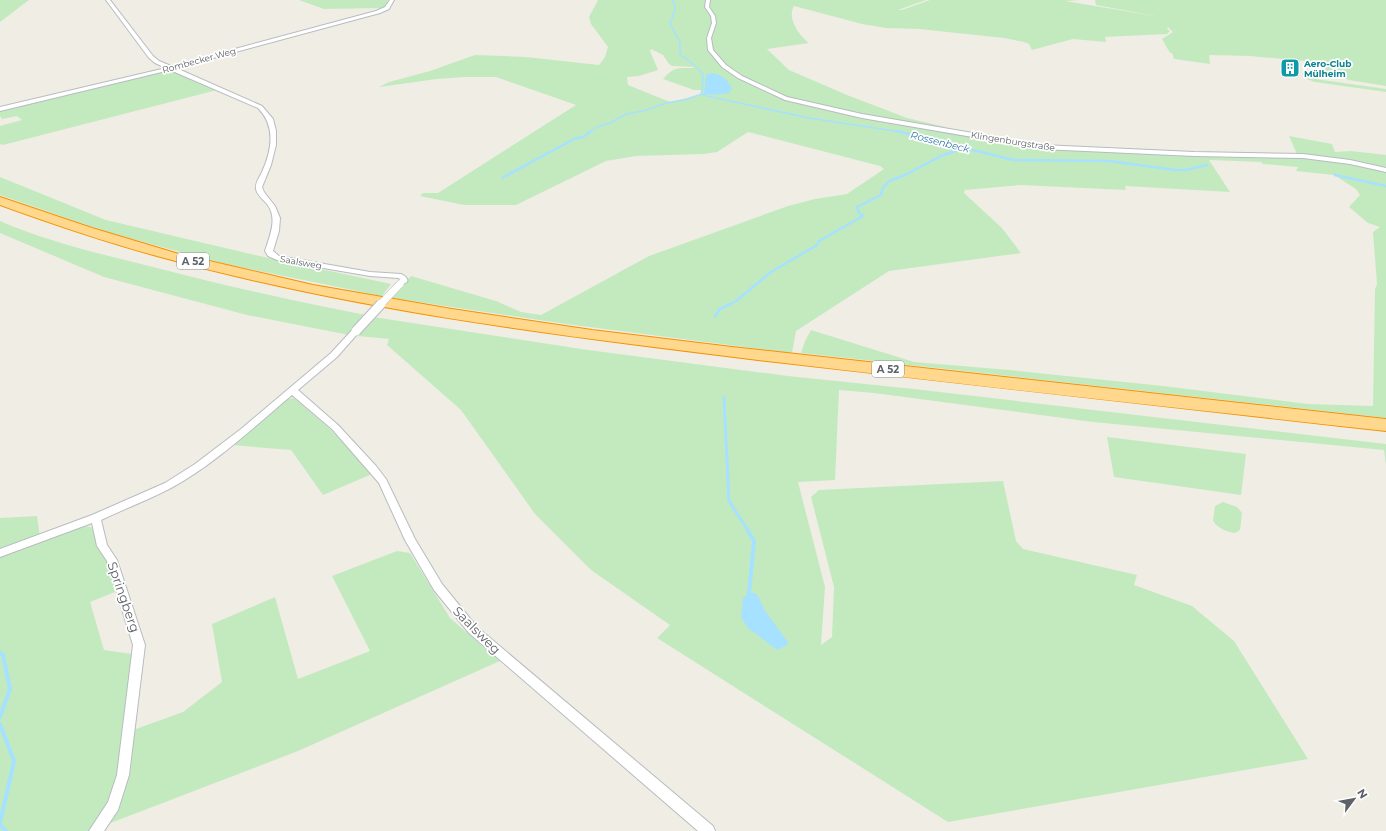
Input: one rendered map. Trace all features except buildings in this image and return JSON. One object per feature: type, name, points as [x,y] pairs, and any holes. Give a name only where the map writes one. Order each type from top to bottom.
[{"type":"highway","name":"A 52","points":[[0,201],[62,223],[178,258],[336,293],[471,317],[785,358],[1386,425]]},
{"type":"highway","name":"A 52","points":[[0,213],[102,248],[258,286],[361,307],[465,325],[630,349],[789,368],[1386,435]]},
{"type":"street","name":"Saalsweg","points":[[108,0],[151,57],[169,68],[260,107],[271,120],[273,134],[272,146],[266,170],[259,187],[260,193],[275,210],[277,217],[277,228],[269,251],[271,254],[282,259],[362,272],[401,276],[404,280],[334,355],[292,392],[335,427],[383,481],[410,540],[438,587],[473,630],[708,831]]},
{"type":"street","name":"Rombecker Weg","points":[[0,109],[169,68],[383,10],[389,6],[392,0]]},
{"type":"street","name":"Klingenburgstraße","points":[[708,0],[707,7],[713,16],[714,23],[709,38],[711,50],[724,66],[740,77],[785,98],[862,116],[1042,147],[1194,154],[1303,156],[1350,162],[1386,170]]},
{"type":"street","points":[[0,553],[96,518],[168,485],[198,466],[292,392]]},
{"type":"street","name":"Springberg","points":[[96,518],[102,546],[112,560],[139,645],[123,775],[113,805],[96,831]]},
{"type":"green space","points":[[0,0],[29,0],[0,22]]},
{"type":"green space","points":[[299,0],[388,0],[387,3],[389,4],[383,8],[324,9]]},
{"type":"green space","points":[[598,0],[707,0],[706,7],[712,16],[715,16],[710,7],[710,0],[926,0],[898,10],[902,10],[930,0],[1081,0],[1065,1],[1161,17],[1096,5],[1095,0],[1386,0],[1386,86],[1349,80],[1306,61],[1249,56],[1209,55],[1210,64],[1174,59],[1172,53],[1170,53],[1162,39],[1173,32],[1168,27],[1167,29],[1170,31],[1167,34],[1105,37],[1106,42],[1073,39],[1032,50],[1029,44],[1004,38],[919,29],[886,28],[862,24],[794,6],[792,16],[794,25],[809,43],[767,49],[789,70],[847,95],[907,118],[950,128],[862,115],[817,104],[816,106],[861,117],[1042,148],[1194,156],[1304,157],[1349,163],[1386,171],[1386,418],[801,353],[811,330],[914,362],[1010,370],[1163,386],[1308,404],[1373,406],[1375,289],[1377,284],[1373,232],[1380,227],[1368,223],[1349,207],[1360,195],[1356,189],[1334,175],[1296,171],[1298,167],[1263,164],[1261,162],[1209,160],[1230,192],[1125,186],[1126,190],[1020,185],[965,190],[964,193],[1002,228],[1021,253],[889,271],[796,331],[792,353],[566,324],[392,298],[411,276],[496,301],[521,312],[541,315],[649,256],[788,206],[815,199],[847,194],[884,169],[880,166],[748,132],[717,152],[703,154],[636,156],[606,161],[516,205],[464,205],[420,196],[423,193],[438,193],[576,105],[496,77],[437,79],[379,87],[389,82],[430,71],[475,55],[526,57],[599,65],[605,57],[608,47],[591,24],[589,17]],"holes":[[[651,49],[663,55],[672,66],[694,68],[673,70],[663,79],[694,90],[701,90],[700,95],[670,102],[628,85],[627,77],[639,76],[658,70],[650,51]]]},
{"type":"green space","points":[[171,70],[195,82],[217,90],[3,145],[0,144],[0,126],[22,120],[17,116],[2,119],[0,116],[0,110]]},
{"type":"green space","points":[[1301,77],[1386,89],[1386,92],[1315,82]]},
{"type":"green space","points":[[1289,136],[1332,144],[1335,152],[1351,151],[1386,155],[1386,169],[1326,157],[1297,154]]},
{"type":"green space","points":[[0,177],[106,220],[264,257],[391,284],[382,296],[225,264],[110,233],[0,195]]},
{"type":"green space","points":[[0,221],[53,241],[108,256],[255,292],[366,315],[349,335],[247,315],[104,277],[0,233]]},
{"type":"green space","points":[[373,317],[588,350],[788,376],[914,389],[1386,444],[1386,465],[1384,450],[1093,422],[874,393],[839,390],[835,480],[798,482],[825,587],[821,645],[832,637],[834,587],[811,497],[819,490],[1003,481],[1016,541],[1023,549],[1137,575],[1134,585],[1192,606],[1234,641],[1308,759],[948,822],[657,638],[670,625],[591,570],[535,514],[461,410],[387,345],[389,339],[357,336]]},
{"type":"green space","points":[[294,398],[329,428],[372,474],[323,495],[291,450],[231,445],[288,399]]},
{"type":"green space","points":[[1107,437],[1246,454],[1241,495],[1114,477]]},
{"type":"green space","points":[[1223,502],[1237,507],[1242,513],[1240,530],[1235,533],[1222,529],[1213,521],[1215,506]]},
{"type":"green space","points":[[37,516],[40,538],[0,550],[0,518]]},
{"type":"green space","points":[[84,526],[91,527],[108,557],[120,590],[90,602],[104,650],[132,654],[117,777],[110,798],[90,831],[0,831],[0,556]]},
{"type":"green space","points":[[397,551],[410,553],[450,618],[500,661],[298,751],[108,824],[123,795],[131,769],[133,730],[183,712],[222,682],[212,624],[275,597],[298,679],[370,651],[332,576]]},
{"type":"water","points":[[713,73],[727,80],[732,89],[729,93],[714,95],[704,94],[706,74]]},
{"type":"water","points":[[749,593],[755,593],[759,598],[764,609],[789,644],[777,650],[748,628],[741,617],[743,598]]},
{"type":"waterway","name":"Rossenbeck","points":[[674,0],[672,2],[675,4],[675,10],[670,24],[680,42],[680,54],[695,66]]},
{"type":"waterway","name":"Rossenbeck","points":[[697,68],[703,74],[702,94]]},
{"type":"waterway","points":[[590,132],[597,127],[610,123],[626,114],[643,111],[666,103],[684,100],[702,94]]},
{"type":"waterway","name":"Rossenbeck","points":[[702,94],[809,118],[901,132]]},
{"type":"waterway","points":[[502,178],[574,139],[583,137],[591,131]]},
{"type":"waterway","name":"Rossenbeck","points":[[897,131],[901,132]]},
{"type":"waterway","name":"Rossenbeck","points":[[901,132],[1013,160],[1109,161],[1176,170],[1185,170],[1207,165]]},
{"type":"waterway","points":[[715,316],[720,309],[736,301],[771,272],[817,245],[819,241],[863,216],[859,213],[857,207],[881,195],[883,188],[889,181],[905,175],[941,156],[963,148]]},
{"type":"waterway","name":"Rossenbeck","points":[[1335,175],[1386,186]]},
{"type":"waterway","points":[[724,398],[729,501],[749,532]]},
{"type":"waterway","points":[[748,531],[754,541],[749,593]]},
{"type":"waterway","points":[[0,653],[3,655],[10,689],[0,717]]},
{"type":"waterway","points":[[0,724],[14,761],[0,823]]},
{"type":"waterway","points":[[0,825],[6,831]]},
{"type":"place","name":"Aero-Club Mülheim","points":[[1290,68]]}]
